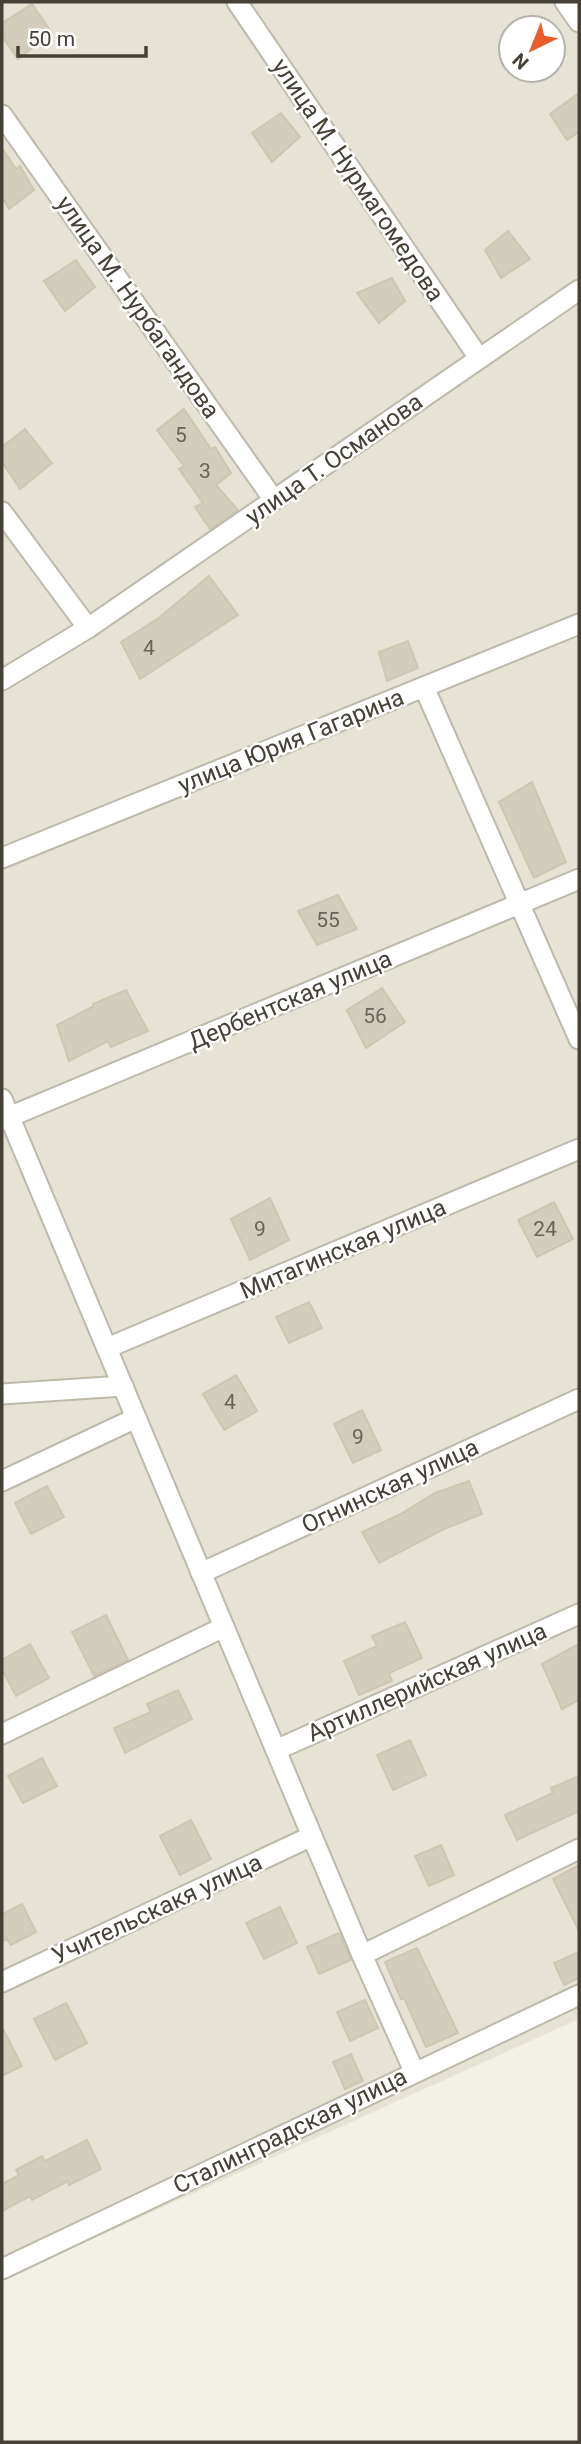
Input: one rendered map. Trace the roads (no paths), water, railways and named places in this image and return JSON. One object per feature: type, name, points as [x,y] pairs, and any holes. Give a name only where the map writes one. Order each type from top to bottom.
[{"type":"street","name":"улица М. Нурмагомедова","points":[[237,2],[479,358]]},
{"type":"street","points":[[565,2],[579,22]]},
{"type":"street","name":"улица М. Нурбагандова","points":[[2,115],[274,500]]},
{"type":"street","name":"улица Т. Османова","points":[[2,680],[88,628],[579,290]]},
{"type":"street","points":[[2,512],[88,628]]},
{"type":"street","name":"улица Юрия Гагарина","points":[[2,858],[579,624]]},
{"type":"street","points":[[424,687],[579,1039]]},
{"type":"street","name":"Дербентская улица","points":[[4,1112],[579,879]]},
{"type":"street","points":[[4,1112],[107,1348],[362,1955],[414,2071]]},
{"type":"street","name":"Митагинская улица","points":[[107,1348],[579,1149]]},
{"type":"street","points":[[2,1394],[122,1386]]},
{"type":"street","name":"Огнинская улица","points":[[201,1573],[579,1399]]},
{"type":"street","points":[[2,1481],[136,1418]]},
{"type":"street","name":"Артиллерийская улица","points":[[276,1750],[579,1614]]},
{"type":"street","points":[[2,1734],[224,1627]]},
{"type":"street","name":"Учительскакя улица","points":[[2,1982],[312,1836]]},
{"type":"street","points":[[362,1955],[579,1849]]},
{"type":"street","name":"Сталинградская улица","points":[[2,2269],[414,2071],[579,1995]]}]
